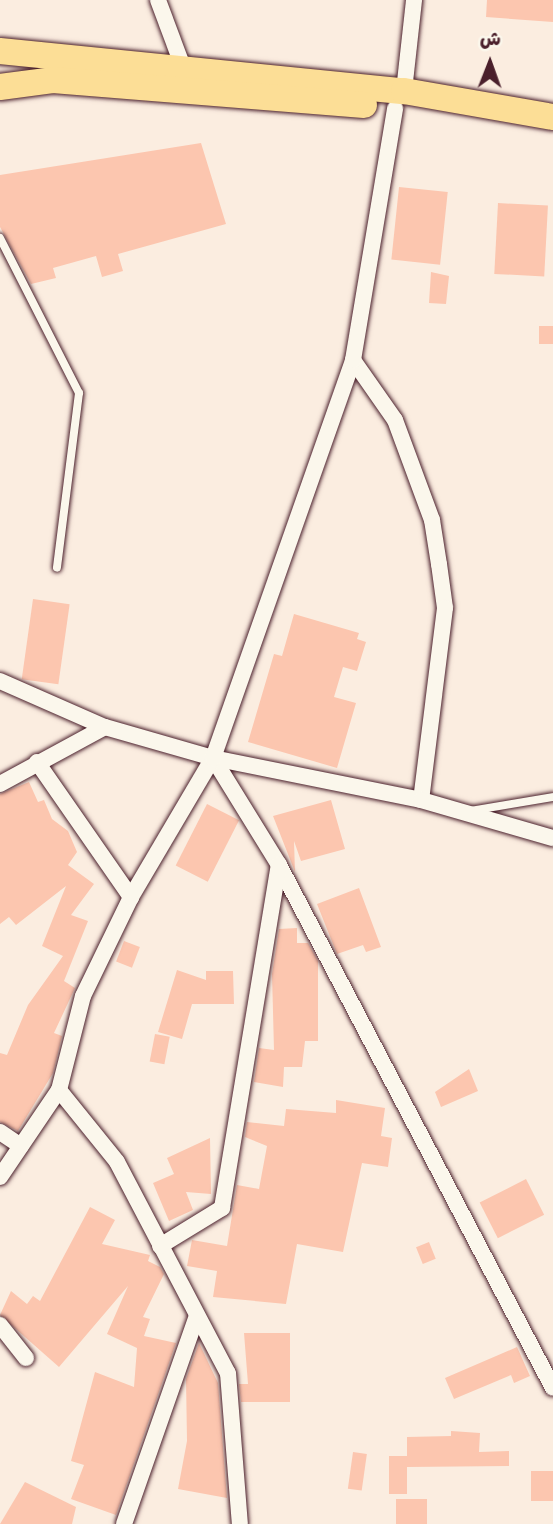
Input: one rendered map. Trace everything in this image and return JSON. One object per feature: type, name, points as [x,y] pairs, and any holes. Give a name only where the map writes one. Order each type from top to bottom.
[{"type":"main road","points":[[0,33],[64,58]]},
{"type":"main road","points":[[0,51],[184,70],[553,117]]},
{"type":"main road","points":[[0,62],[0,75]]},
{"type":"main road","points":[[0,87],[53,80],[400,99]]},
{"type":"street","points":[[158,0],[184,70]]},
{"type":"street","points":[[0,1177],[59,1090],[83,996],[131,897],[213,758],[353,360],[400,99],[414,0]]},
{"type":"street","points":[[353,360],[395,420],[432,520],[439,564],[445,608],[421,800]]},
{"type":"street","points":[[0,681],[106,727],[213,758],[421,800],[456,813],[553,838]]},
{"type":"street","points":[[0,784],[106,727]]},
{"type":"street","points":[[213,758],[279,865],[553,1388]]},
{"type":"street","points":[[37,762],[131,897]]},
{"type":"street","points":[[160,1246],[222,1208],[279,865]]},
{"type":"street","points":[[59,1090],[117,1162],[228,1373],[240,1524]]},
{"type":"street","points":[[0,1132],[21,1146]]},
{"type":"street","points":[[124,1524],[197,1316]]},
{"type":"street","points":[[0,1325],[26,1358]]},
{"type":"lane","points":[[0,238],[79,393],[57,568]]},
{"type":"lane","points":[[456,813],[553,797]]},
{"type":"building","points":[[487,0],[553,0],[553,22],[486,17]]},
{"type":"building","points":[[201,143],[226,224],[118,254],[123,271],[102,277],[96,256],[53,268],[56,278],[31,284],[0,227],[0,175]]},
{"type":"building","points":[[399,187],[448,192],[440,265],[391,260]]},
{"type":"building","points":[[498,203],[548,206],[544,277],[494,274]]},
{"type":"building","points":[[431,272],[449,276],[446,304],[429,303]]},
{"type":"building","points":[[539,326],[553,326],[553,344],[539,344]]},
{"type":"building","points":[[33,599],[70,604],[58,684],[22,679]]},
{"type":"building","points":[[294,614],[359,633],[357,639],[366,642],[357,671],[343,667],[334,697],[356,703],[337,768],[248,742],[274,654],[282,656]]},
{"type":"building","points":[[29,782],[38,802],[44,800],[52,819],[68,831],[77,852],[68,865],[94,884],[71,915],[88,921],[64,981],[75,988],[54,1033],[62,1036],[53,1073],[18,1131],[0,1122],[0,1053],[7,1055],[28,1005],[63,956],[42,946],[66,886],[16,925],[9,917],[0,924],[0,794]]},
{"type":"building","points":[[331,800],[345,849],[301,861],[294,841],[295,872],[273,816]]},
{"type":"building","points":[[207,804],[239,820],[208,882],[176,865]]},
{"type":"building","points":[[359,888],[381,947],[366,952],[363,945],[337,954],[317,904]]},
{"type":"building","points":[[297,928],[297,943],[308,943],[318,961],[318,1041],[305,1041],[302,1067],[284,1067],[283,1087],[254,1082],[259,1048],[274,1050],[272,974],[279,929]]},
{"type":"building","points":[[124,941],[140,947],[132,968],[116,962]]},
{"type":"building","points":[[177,970],[206,980],[206,971],[233,971],[234,1004],[192,1004],[182,1039],[158,1032]]},
{"type":"building","points":[[155,1034],[170,1037],[164,1064],[150,1061]]},
{"type":"building","points":[[469,1069],[478,1091],[441,1107],[435,1092]]},
{"type":"building","points":[[336,1100],[385,1108],[381,1136],[392,1138],[388,1167],[362,1163],[343,1252],[297,1244],[286,1304],[213,1297],[217,1271],[187,1266],[192,1240],[227,1246],[237,1185],[259,1189],[267,1146],[245,1137],[247,1122],[284,1126],[286,1109],[336,1113]]},
{"type":"building","points":[[210,1138],[211,1194],[186,1192],[193,1210],[169,1221],[153,1183],[174,1174],[167,1158]]},
{"type":"building","points":[[526,1179],[544,1215],[498,1238],[480,1203]]},
{"type":"building","points":[[90,1207],[115,1220],[102,1244],[150,1255],[148,1261],[160,1267],[164,1274],[143,1317],[150,1319],[144,1336],[176,1343],[116,1515],[71,1499],[84,1465],[71,1461],[95,1372],[134,1387],[137,1348],[107,1334],[128,1286],[59,1367],[0,1315],[11,1291],[27,1304],[33,1296],[40,1301]]},
{"type":"building","points":[[429,1242],[436,1259],[423,1264],[416,1247]]},
{"type":"building","points":[[244,1333],[290,1333],[290,1402],[241,1402],[239,1384],[248,1384]]},
{"type":"building","points":[[199,1343],[218,1383],[227,1498],[178,1489],[187,1441],[186,1379]]},
{"type":"building","points":[[517,1347],[530,1376],[514,1383],[511,1375],[454,1399],[445,1378]]},
{"type":"building","points":[[451,1431],[480,1433],[479,1452],[509,1451],[509,1466],[407,1467],[407,1437],[451,1436]]},
{"type":"building","points":[[353,1452],[367,1454],[362,1491],[348,1489]]},
{"type":"building","points":[[389,1456],[407,1456],[407,1494],[389,1494]]},
{"type":"building","points":[[531,1471],[553,1471],[553,1501],[531,1501]]},
{"type":"building","points":[[25,1482],[76,1507],[72,1524],[0,1524]]},
{"type":"building","points":[[396,1499],[427,1499],[427,1524],[396,1524]]}]
